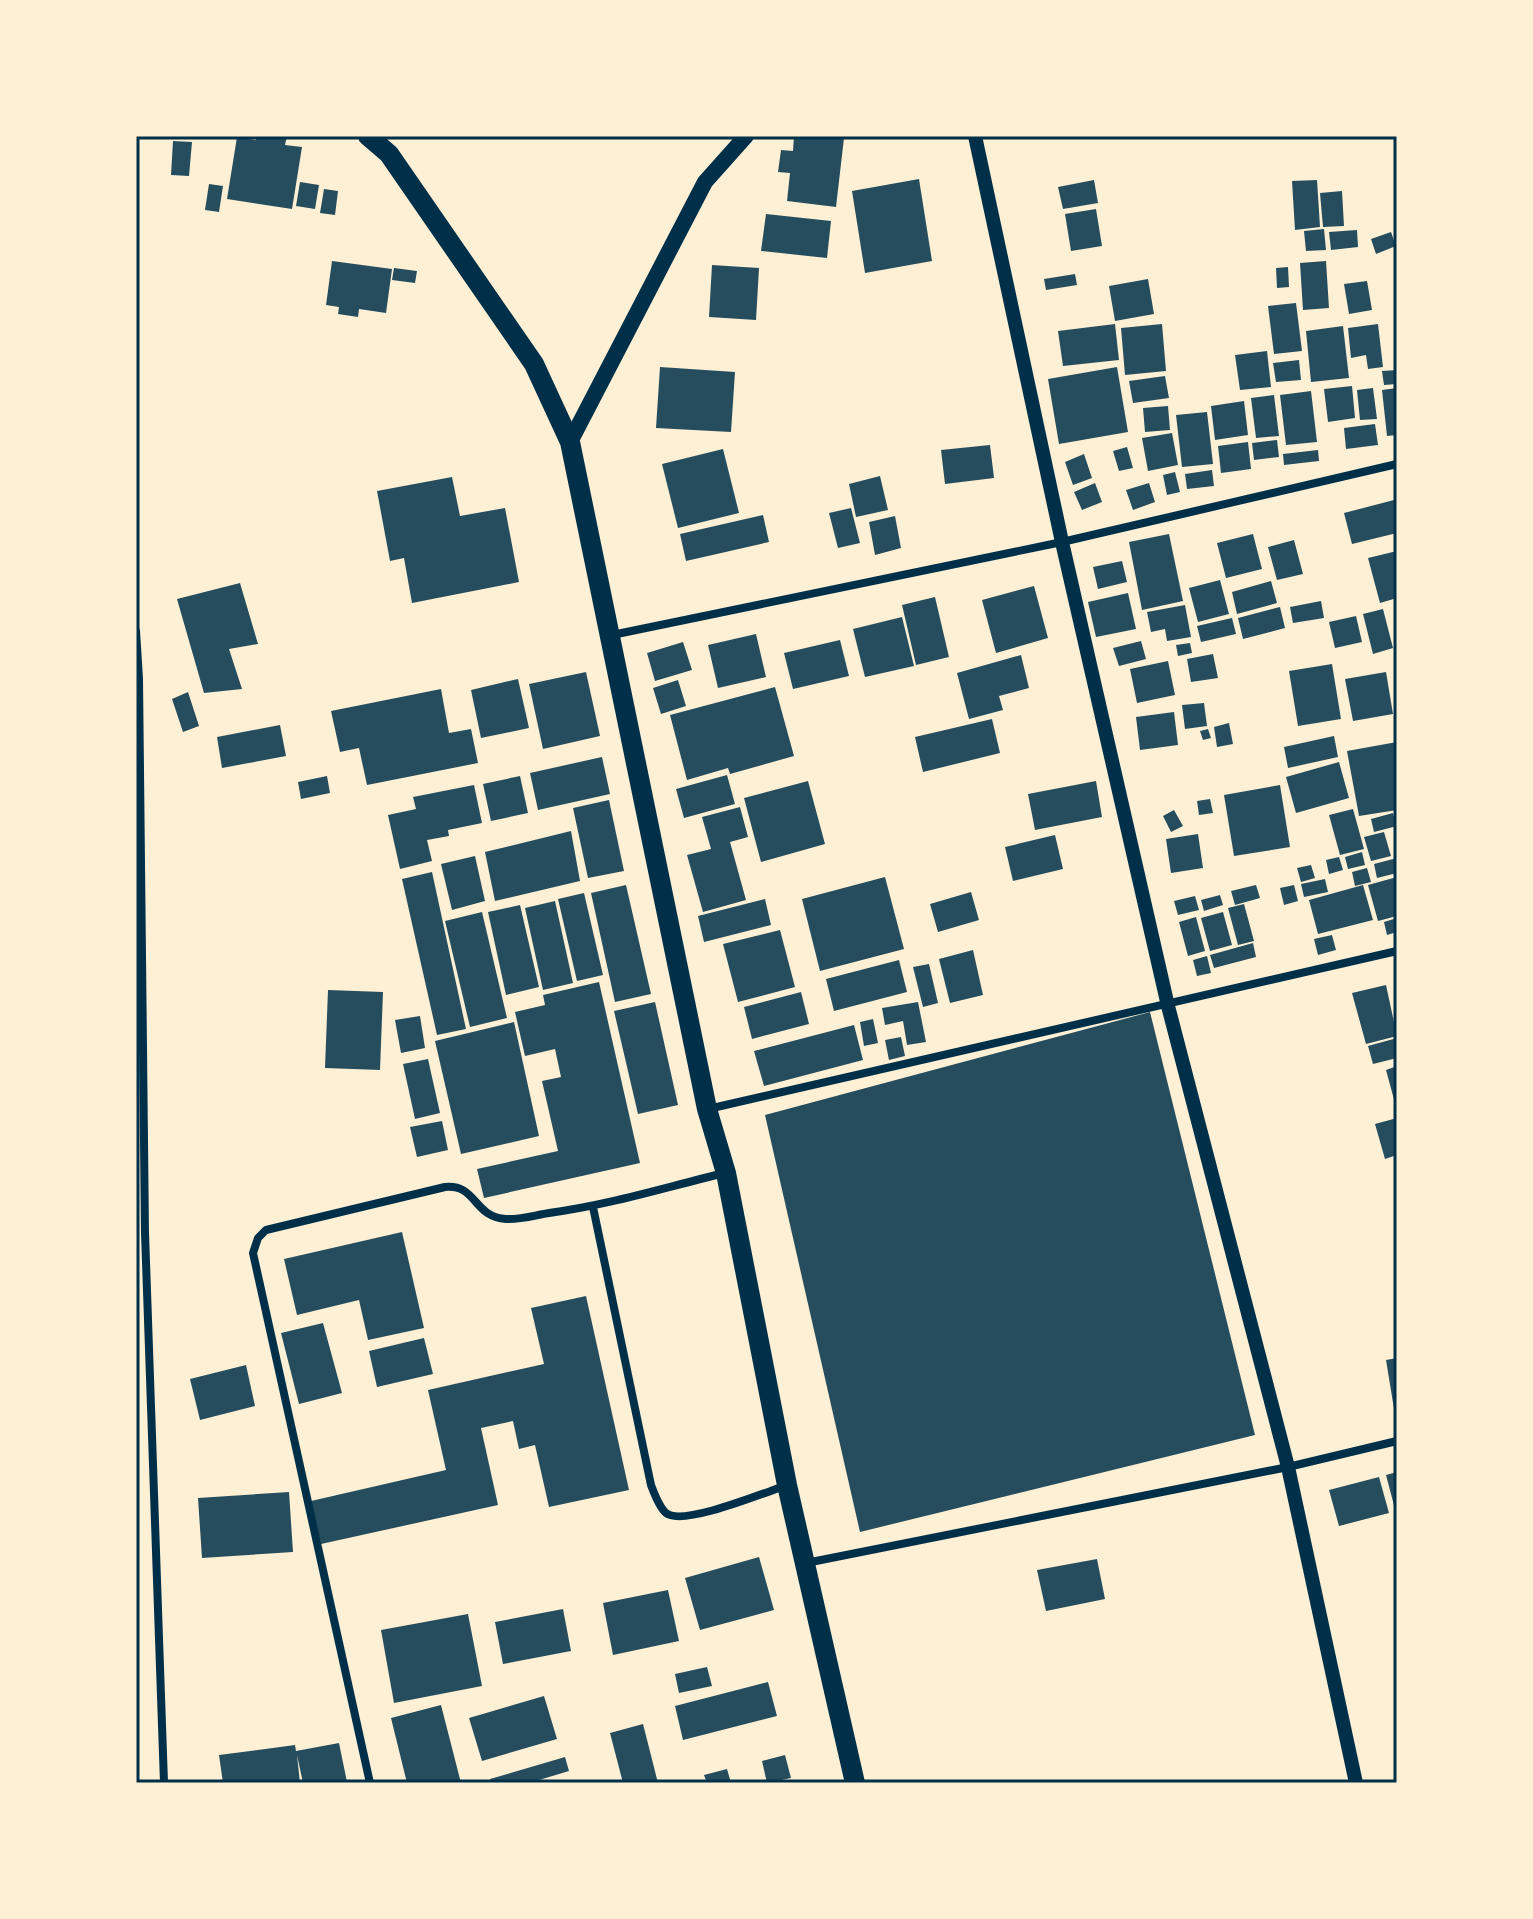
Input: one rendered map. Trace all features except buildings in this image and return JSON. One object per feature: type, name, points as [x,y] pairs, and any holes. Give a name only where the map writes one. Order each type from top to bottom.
[{"type":"main road","points":[[368,136],[389,154],[534,364],[570,442],[707,1109],[726,1173],[787,1485],[855,1783]]},
{"type":"main road","points":[[570,442],[705,182],[746,136]]},
{"type":"street","points":[[975,136],[1062,542],[1168,1006],[1288,1467],[1356,1783]]},
{"type":"street","points":[[609,636],[1062,542],[1397,464]]},
{"type":"street","points":[[136,631],[145,1233],[164,1783]]},
{"type":"street","points":[[707,1109],[1168,1006],[1397,951]]},
{"type":"street","points":[[370,1783],[253,1253],[258,1238],[266,1230],[459,1186],[467,1191],[480,1209],[507,1220],[593,1207],[726,1173]]},
{"type":"street","points":[[593,1207],[651,1485],[665,1513],[692,1516],[787,1485]]},
{"type":"street","points":[[805,1563],[1288,1467],[1397,1441]]}]
